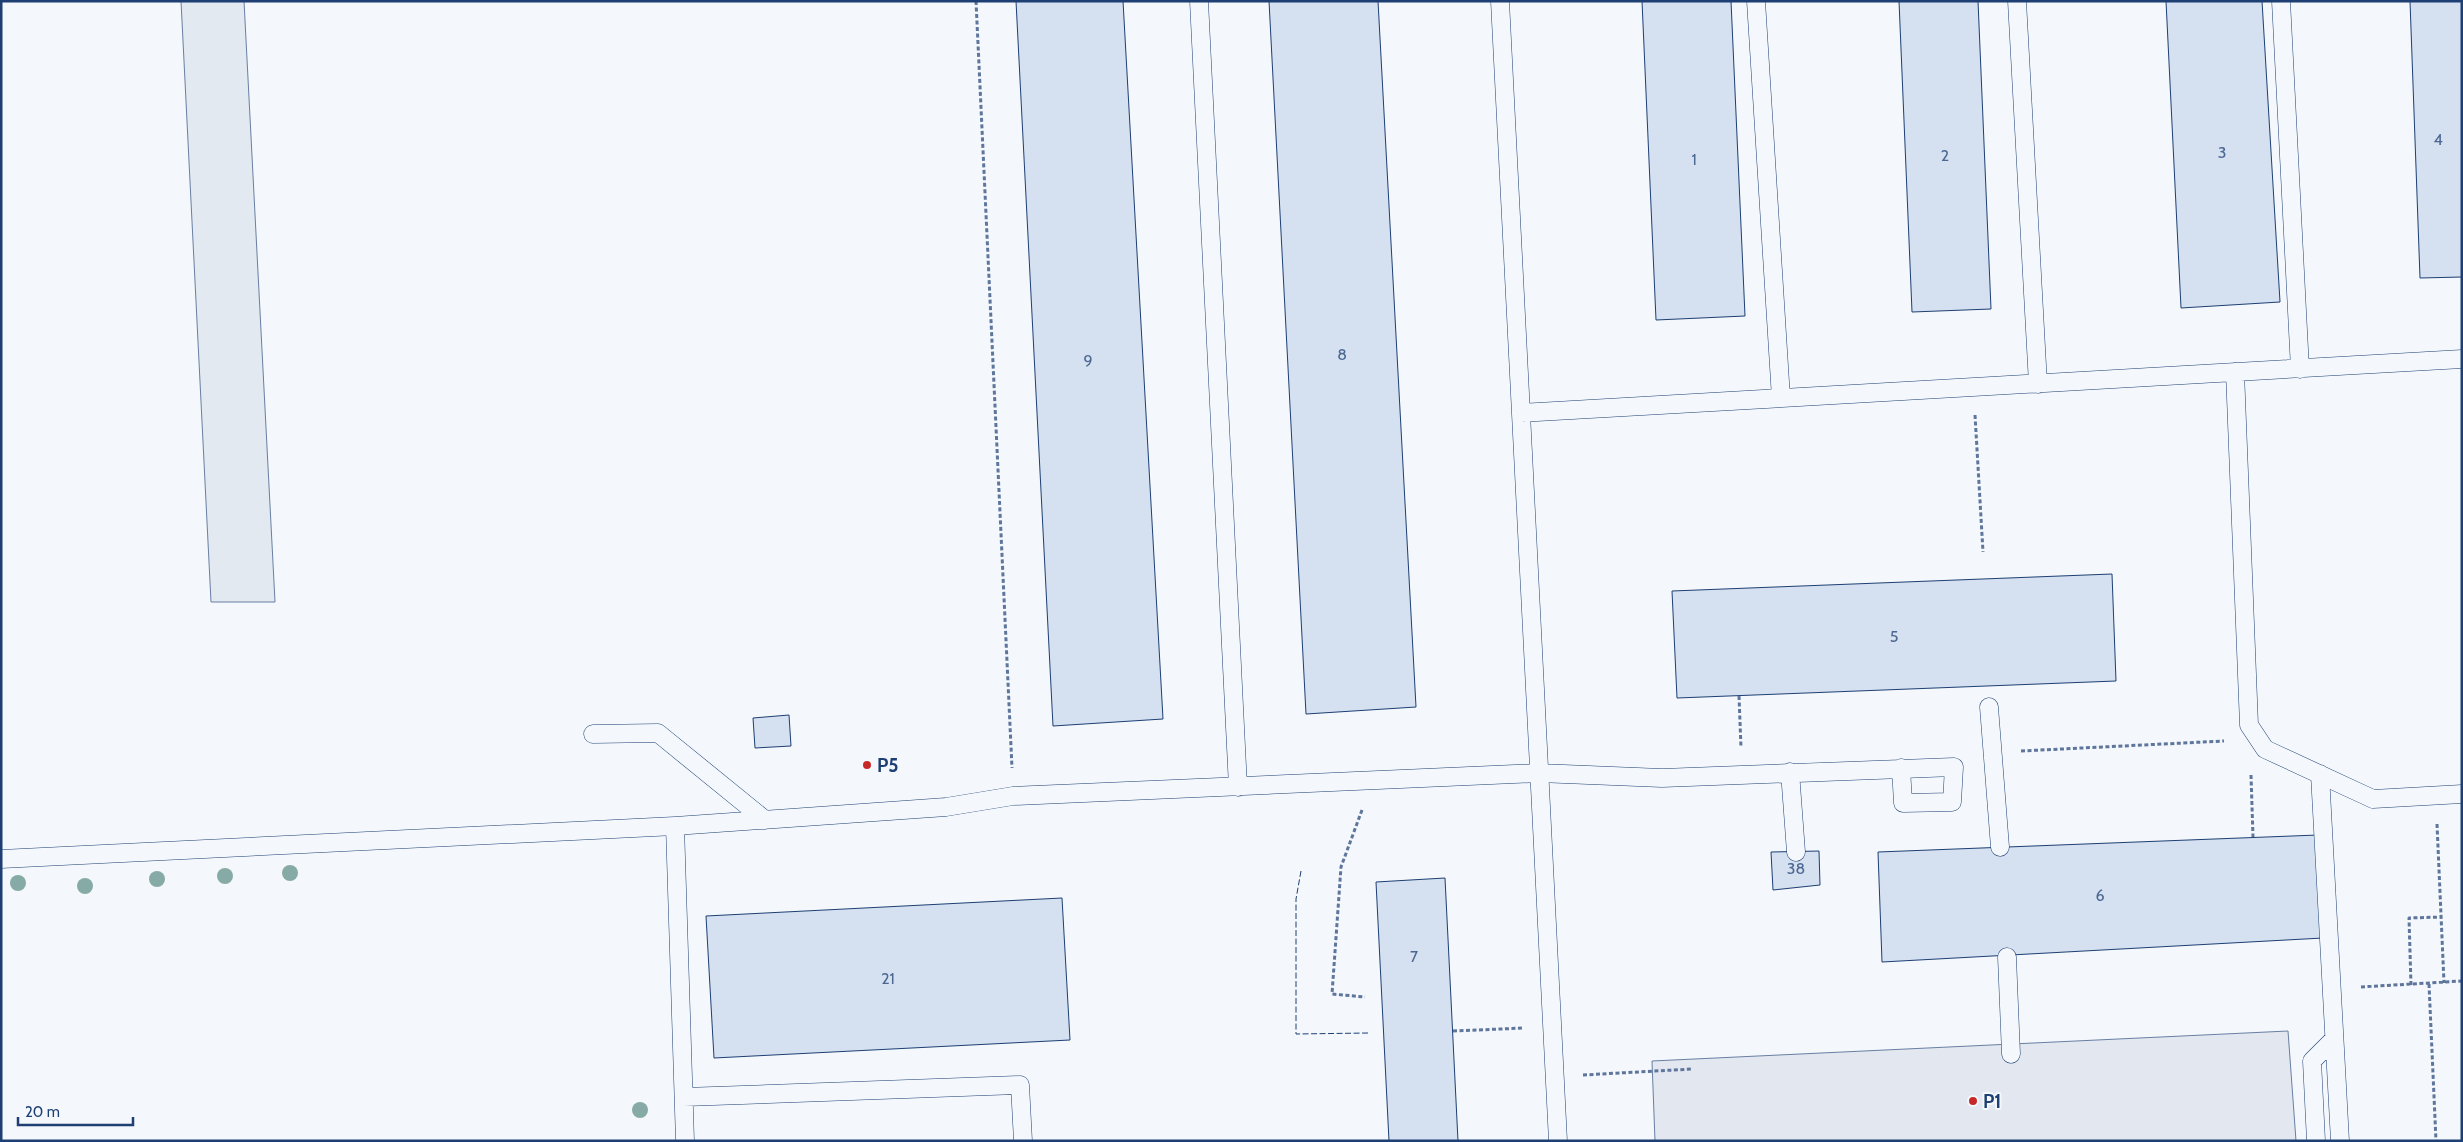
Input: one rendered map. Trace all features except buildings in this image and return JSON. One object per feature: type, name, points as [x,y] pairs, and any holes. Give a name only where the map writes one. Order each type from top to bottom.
[{"type":"lane","points":[[1199,1],[1238,787]]},
{"type":"lane","points":[[1500,1],[1558,1141]]},
{"type":"lane","points":[[1756,1],[1781,398]]},
{"type":"lane","points":[[2017,1],[2038,384]]},
{"type":"lane","points":[[2281,1],[2300,369]]},
{"type":"lane","points":[[1521,413],[2462,360]]},
{"type":"lane","points":[[2235,372],[2249,725],[2265,749],[2373,799],[2462,794]]},
{"type":"lane","points":[[1989,707],[2000,847]]},
{"type":"lane","points":[[593,734],[658,733],[765,820]]},
{"type":"lane","points":[[1,859],[675,826],[946,807],[1014,796],[1539,773],[1662,778],[1902,768]]},
{"type":"lane","points":[[1790,772],[1796,852]]},
{"type":"lane","points":[[2320,774],[2340,1141]]},
{"type":"lane","points":[[675,826],[685,1141]]},
{"type":"lane","points":[[2007,957],[2011,1054]]},
{"type":"lane","points":[[2316,1141],[2312,1061],[2334,1039]]},
{"type":"lane","points":[[684,1096],[1020,1085],[1023,1141]]},
{"type":"path","points":[[976,1],[1014,796]]},
{"type":"path","points":[[1974,387],[1983,552]]},
{"type":"path","points":[[1739,696],[1742,774]]},
{"type":"path","points":[[1993,753],[2231,741]]},
{"type":"path","points":[[2250,767],[2253,837]]},
{"type":"path","points":[[1365,997],[1332,994],[1341,866],[1372,781]]},
{"type":"path","points":[[2435,796],[2444,983]]},
{"type":"path","points":[[2410,985],[2409,918],[2441,917]]},
{"type":"path","points":[[2331,988],[2462,981]]},
{"type":"path","points":[[2428,984],[2436,1141]]},
{"type":"path","points":[[1453,1031],[1552,1026]]},
{"type":"path","points":[[1555,1077],[1692,1069]]},
{"type":"shaded area","points":[[181,1],[244,1],[275,602],[211,602]]},
{"type":"shaded area","name":"P1","points":[[2288,1031],[2296,1141],[1655,1141],[1652,1061]]},
{"type":"fence","points":[[1301,871],[1296,899],[1296,1034],[1368,1033]]},
{"type":"place","name":"P5","points":[[867,765]]},
{"type":"place","name":"P1","points":[[1973,1101]]}]
